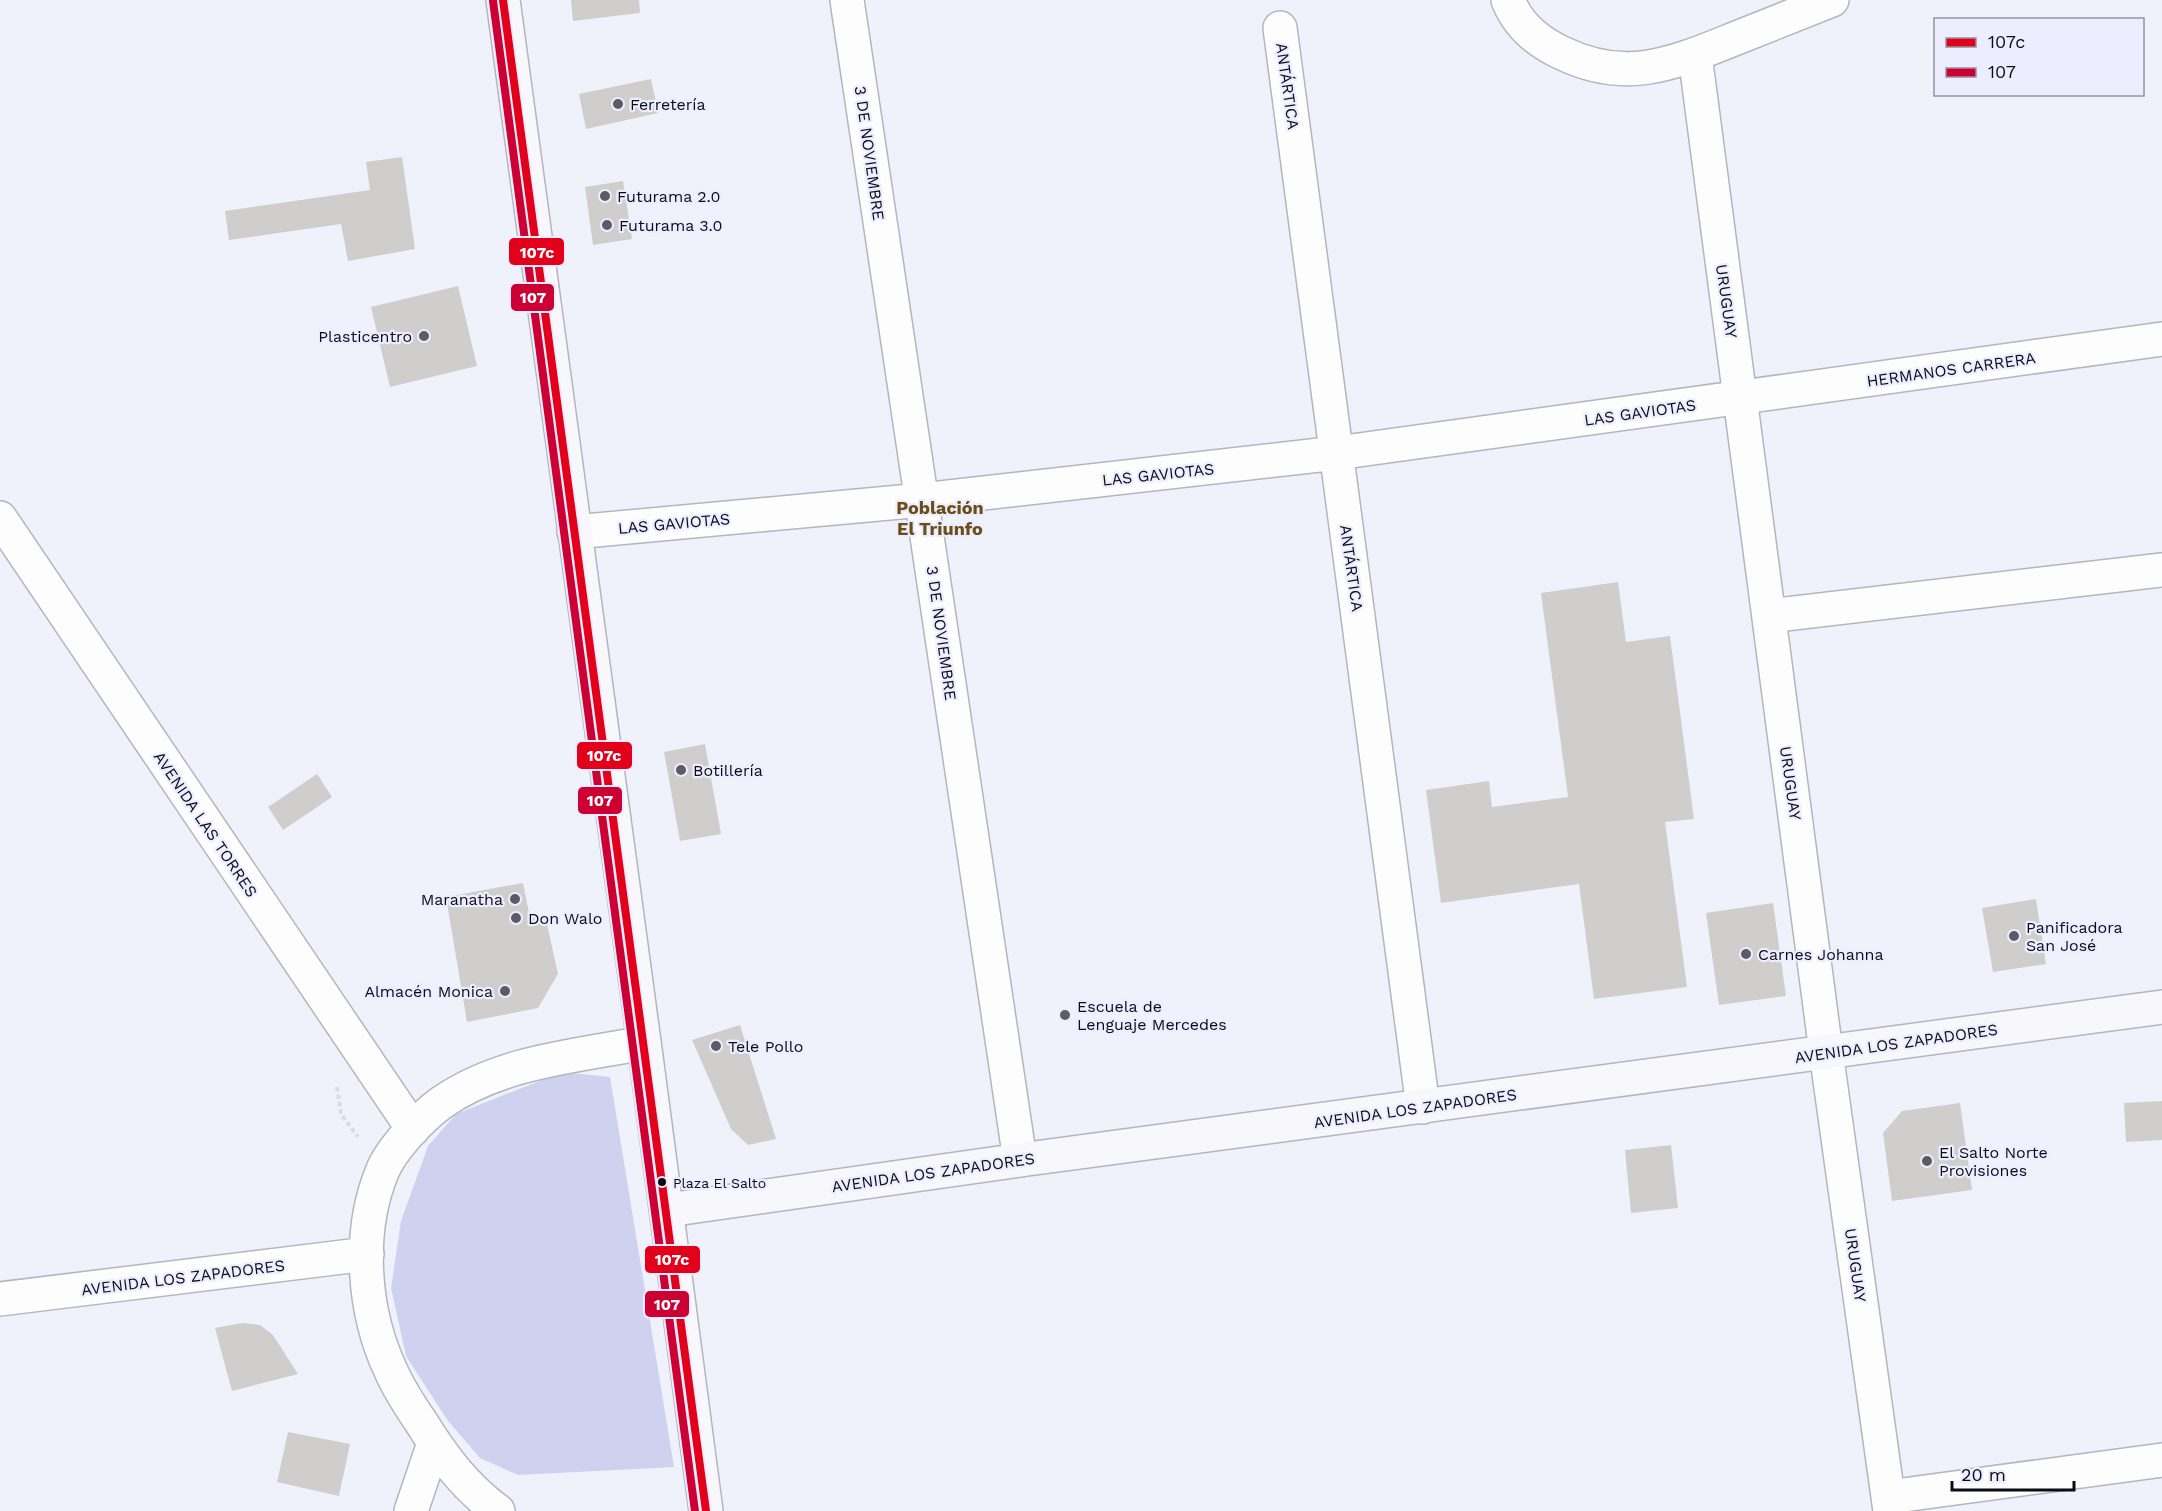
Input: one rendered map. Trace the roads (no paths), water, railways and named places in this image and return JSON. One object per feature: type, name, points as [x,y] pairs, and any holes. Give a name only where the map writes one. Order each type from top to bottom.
[{"type":"main road","points":[[503,0],[668,1210],[706,1511]]},
{"type":"main road","name":"AVENIDA LOS ZAPADORES","points":[[668,1210],[1020,1160],[2162,1007]]},
{"type":"street","name":"3 DE NOVIEMBRE","points":[[848,0],[1020,1160]]},
{"type":"street","points":[[1508,0],[1512,10],[1526,28],[1540,41],[1580,62],[1612,69],[1642,69],[1660,66],[1695,55],[1832,0]]},
{"type":"street","name":"ANTÁRTICA","points":[[1280,28],[1423,1107]]},
{"type":"street","name":"URUGUAY","points":[[1695,55],[1826,1052],[1889,1504]]},
{"type":"street","name":"HERMANOS CARRERA","points":[[1740,398],[2162,339]]},
{"type":"street","name":"LAS GAVIOTAS","points":[[574,532],[922,500],[1337,453],[1740,398]]},
{"type":"street","name":"AVENIDA LAS TORRES","points":[[0,518],[10,549],[413,1129]]},
{"type":"street","points":[[1769,616],[2162,570]]},
{"type":"street","points":[[498,1511],[462,1480],[434,1443],[391,1371],[374,1323],[367,1254],[367,1223],[382,1170],[413,1129],[439,1105],[466,1087],[495,1075],[540,1062],[644,1043]]},
{"type":"street","name":"AVENIDA LOS ZAPADORES","points":[[0,1299],[367,1254]]},
{"type":"street","points":[[411,1511],[434,1443]]},
{"type":"street","points":[[1889,1504],[2162,1460]]},
{"type":"place","name":"Ferretería","points":[[618,104]]},
{"type":"place","name":"Futurama 2.0","points":[[605,196]]},
{"type":"place","name":"Futurama 3.0","points":[[607,225]]},
{"type":"place","name":"Plasticentro","points":[[424,336]]},
{"type":"place","name":"Botillería","points":[[681,770]]},
{"type":"place","name":"Maranatha","points":[[515,899]]},
{"type":"place","name":"Don Walo","points":[[516,918]]},
{"type":"place","name":"Panificadora San José","points":[[2014,936]]},
{"type":"place","name":"Carnes Johanna","points":[[1746,954]]},
{"type":"place","name":"Almacén Monica","points":[[505,991]]},
{"type":"place","name":"Escuela de Lenguaje Mercedes","points":[[1065,1015]]},
{"type":"place","name":"Tele Pollo","points":[[716,1046]]},
{"type":"place","name":"El Salto Norte Provisiones","points":[[1927,1161]]},
{"type":"place","name":"Plaza El Salto","points":[[662,1182]]},
{"type":"district","name":"Población El Triunfo","points":[[940,518]]}]
